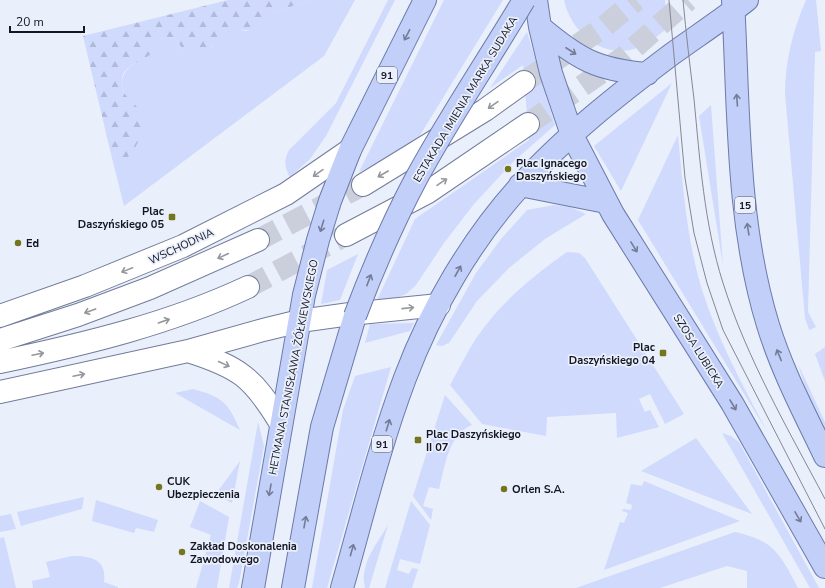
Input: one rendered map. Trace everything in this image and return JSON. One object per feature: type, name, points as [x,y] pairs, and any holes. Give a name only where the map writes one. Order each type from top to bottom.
[{"type":"main road","name":"HETMANA STANISŁAWA ŻÓŁKIEWSKIEGO","points":[[253,588],[309,272],[318,240],[330,201],[350,150],[425,0]]},
{"type":"main road","name":"ESTAKADA IMIENIA MARKA SUDAKA","points":[[293,588],[322,427],[355,316],[391,228],[442,134],[524,0]]},
{"type":"main road","points":[[536,0],[540,27],[553,80],[572,135]]},
{"type":"main road","name":"91","points":[[342,588],[389,421],[417,349],[462,264],[491,221],[520,185],[572,135],[647,74],[738,4]]},
{"type":"main road","name":"15","points":[[738,4],[735,74],[745,210],[757,280],[768,327],[794,391],[825,456]]},
{"type":"main road","points":[[540,27],[574,54],[600,66],[625,72],[647,74]]},
{"type":"main road","name":"SZOSA LUBICKA","points":[[572,135],[606,202],[732,403],[825,567]]},
{"type":"main road","points":[[520,185],[606,202]]},
{"type":"street","points":[[363,185],[485,110],[524,82]]},
{"type":"street","points":[[346,235],[428,192],[528,124]]},
{"type":"street","name":"WSCHODNIA","points":[[0,316],[85,286],[183,246],[286,194],[350,150]]},
{"type":"street","points":[[0,340],[112,302],[199,267],[258,240]]},
{"type":"street","points":[[0,362],[94,341],[154,324],[217,302],[248,287]]},
{"type":"street","points":[[0,392],[188,351],[300,321],[350,314],[439,305]]},
{"type":"street","points":[[188,351],[215,360],[236,370],[244,376],[262,394],[281,424]]},
{"type":"green space","points":[[228,0],[308,0],[272,14],[268,22],[257,31],[237,29],[226,32],[221,35],[211,47],[205,50],[194,52],[184,51],[175,38],[166,37],[159,39],[152,53],[130,66],[122,78],[123,89],[127,97],[140,111],[142,117],[143,123],[141,136],[135,148],[127,158],[116,157],[111,154],[83,36]]},
{"type":"green space","points":[[308,0],[355,0],[324,56],[124,206],[111,154],[116,157],[133,103],[125,94],[122,84],[124,74],[128,69],[151,53],[159,39],[166,37],[175,38],[184,51],[212,47],[222,34],[229,30],[238,29],[250,31],[258,28],[265,23],[272,14]]},
{"type":"green space","points":[[388,0],[395,0],[326,136],[310,159],[290,177],[285,164],[289,150],[336,103]]},
{"type":"green space","points":[[444,0],[503,0],[414,145],[359,172]]},
{"type":"green space","points":[[564,0],[665,0],[667,28],[653,40],[637,48],[624,51],[600,47],[581,32],[573,23]]},
{"type":"green space","points":[[806,0],[816,0],[821,51],[815,52],[808,312],[816,327],[809,330],[805,318],[785,94],[788,58],[797,23]]},
{"type":"green space","points":[[527,32],[555,125],[513,162],[474,204],[444,243],[416,285],[406,294],[396,298],[377,300],[415,219],[529,140],[523,65],[490,88]]},
{"type":"green space","points":[[672,83],[621,191],[594,146]]},
{"type":"green space","points":[[711,105],[723,265],[699,116]]},
{"type":"green space","points":[[678,135],[689,235],[703,293],[724,347],[768,433],[638,220]]},
{"type":"green space","points":[[554,205],[570,207],[586,214],[545,239],[509,268],[477,301],[449,343],[442,346],[436,345],[476,273],[501,239],[527,210]]},
{"type":"green space","points":[[567,252],[579,253],[585,258],[684,414],[665,424],[650,394],[639,399],[645,412],[650,410],[659,427],[617,438],[616,413],[547,417],[546,436],[482,424],[450,385],[473,343],[496,312],[518,290]]},
{"type":"green space","points":[[358,254],[340,300],[321,304],[327,270]]},
{"type":"green space","points":[[414,323],[410,331],[365,343],[370,324]]},
{"type":"green space","points":[[825,347],[825,381],[815,354]]},
{"type":"green space","points":[[798,364],[825,422],[825,434],[812,409]]},
{"type":"green space","points":[[391,367],[327,588],[312,588],[343,410],[355,376]]},
{"type":"green space","points":[[193,389],[211,395],[223,402],[232,413],[240,430],[175,393]]},
{"type":"green space","points":[[445,395],[472,425],[464,429],[453,443],[446,461],[439,489],[429,487],[423,506],[433,509],[431,520],[413,496]]},
{"type":"green space","points":[[258,422],[264,446],[239,583],[237,588],[229,588]]},
{"type":"green space","points":[[722,433],[731,436],[739,442],[819,588],[810,588]]},
{"type":"green space","points":[[696,438],[752,514],[641,471]]},
{"type":"green space","points":[[240,461],[232,503],[215,495]]},
{"type":"green space","points":[[644,481],[740,521],[604,570],[620,522],[624,523],[628,513],[622,511],[623,509],[631,510],[632,505],[626,503],[631,484],[642,486]]},
{"type":"green space","points":[[84,497],[82,509],[21,526],[17,512]]},
{"type":"green space","points":[[96,500],[158,520],[154,532],[136,528],[134,533],[92,521]]},
{"type":"green space","points":[[200,501],[229,517],[217,588],[196,588],[211,535],[190,527]]},
{"type":"green space","points":[[411,501],[430,525],[420,564],[400,559],[397,570],[409,574],[412,568],[418,569],[412,588],[385,588]]},
{"type":"green space","points":[[11,514],[16,529],[0,532],[0,516]]},
{"type":"green space","points":[[388,525],[369,588],[365,588],[364,579],[367,563],[374,547]]},
{"type":"green space","points":[[735,532],[759,540],[775,551],[786,566],[798,588],[747,588],[747,571],[727,566],[660,588],[576,588]]},
{"type":"green space","points":[[4,537],[16,588],[0,588],[0,538]]},
{"type":"green space","points":[[72,556],[96,560],[103,568],[104,582],[118,588],[33,588],[32,581],[50,577],[46,562]]},
{"type":"tunnel","points":[[524,82],[605,26],[636,0]]},
{"type":"tunnel","points":[[528,124],[625,56],[688,0]]},
{"type":"tunnel","points":[[258,240],[363,185]]},
{"type":"tunnel","points":[[248,287],[346,235]]},
{"type":"tram line","points":[[669,0],[685,178],[694,233],[707,283],[723,330],[825,529]]},
{"type":"tram line","points":[[683,0],[707,215],[711,238],[723,283],[756,366],[825,499]]},
{"type":"place","name":"Plac Ignacego Daszyńskiego","points":[[508,169]]},
{"type":"place","name":"Plac Daszyńskiego 05","points":[[172,217]]},
{"type":"place","name":"Ed","points":[[18,243]]},
{"type":"place","name":"Plac Daszyńskiego 04","points":[[663,353]]},
{"type":"place","name":"Plac Daszyńskiego II 07","points":[[418,440]]},
{"type":"place","name":"CUK Ubezpieczenia","points":[[159,487]]},
{"type":"place","name":"Orlen S.A.","points":[[504,489]]},
{"type":"place","name":"Zakład Doskonalenia Zawodowego","points":[[182,552]]}]
